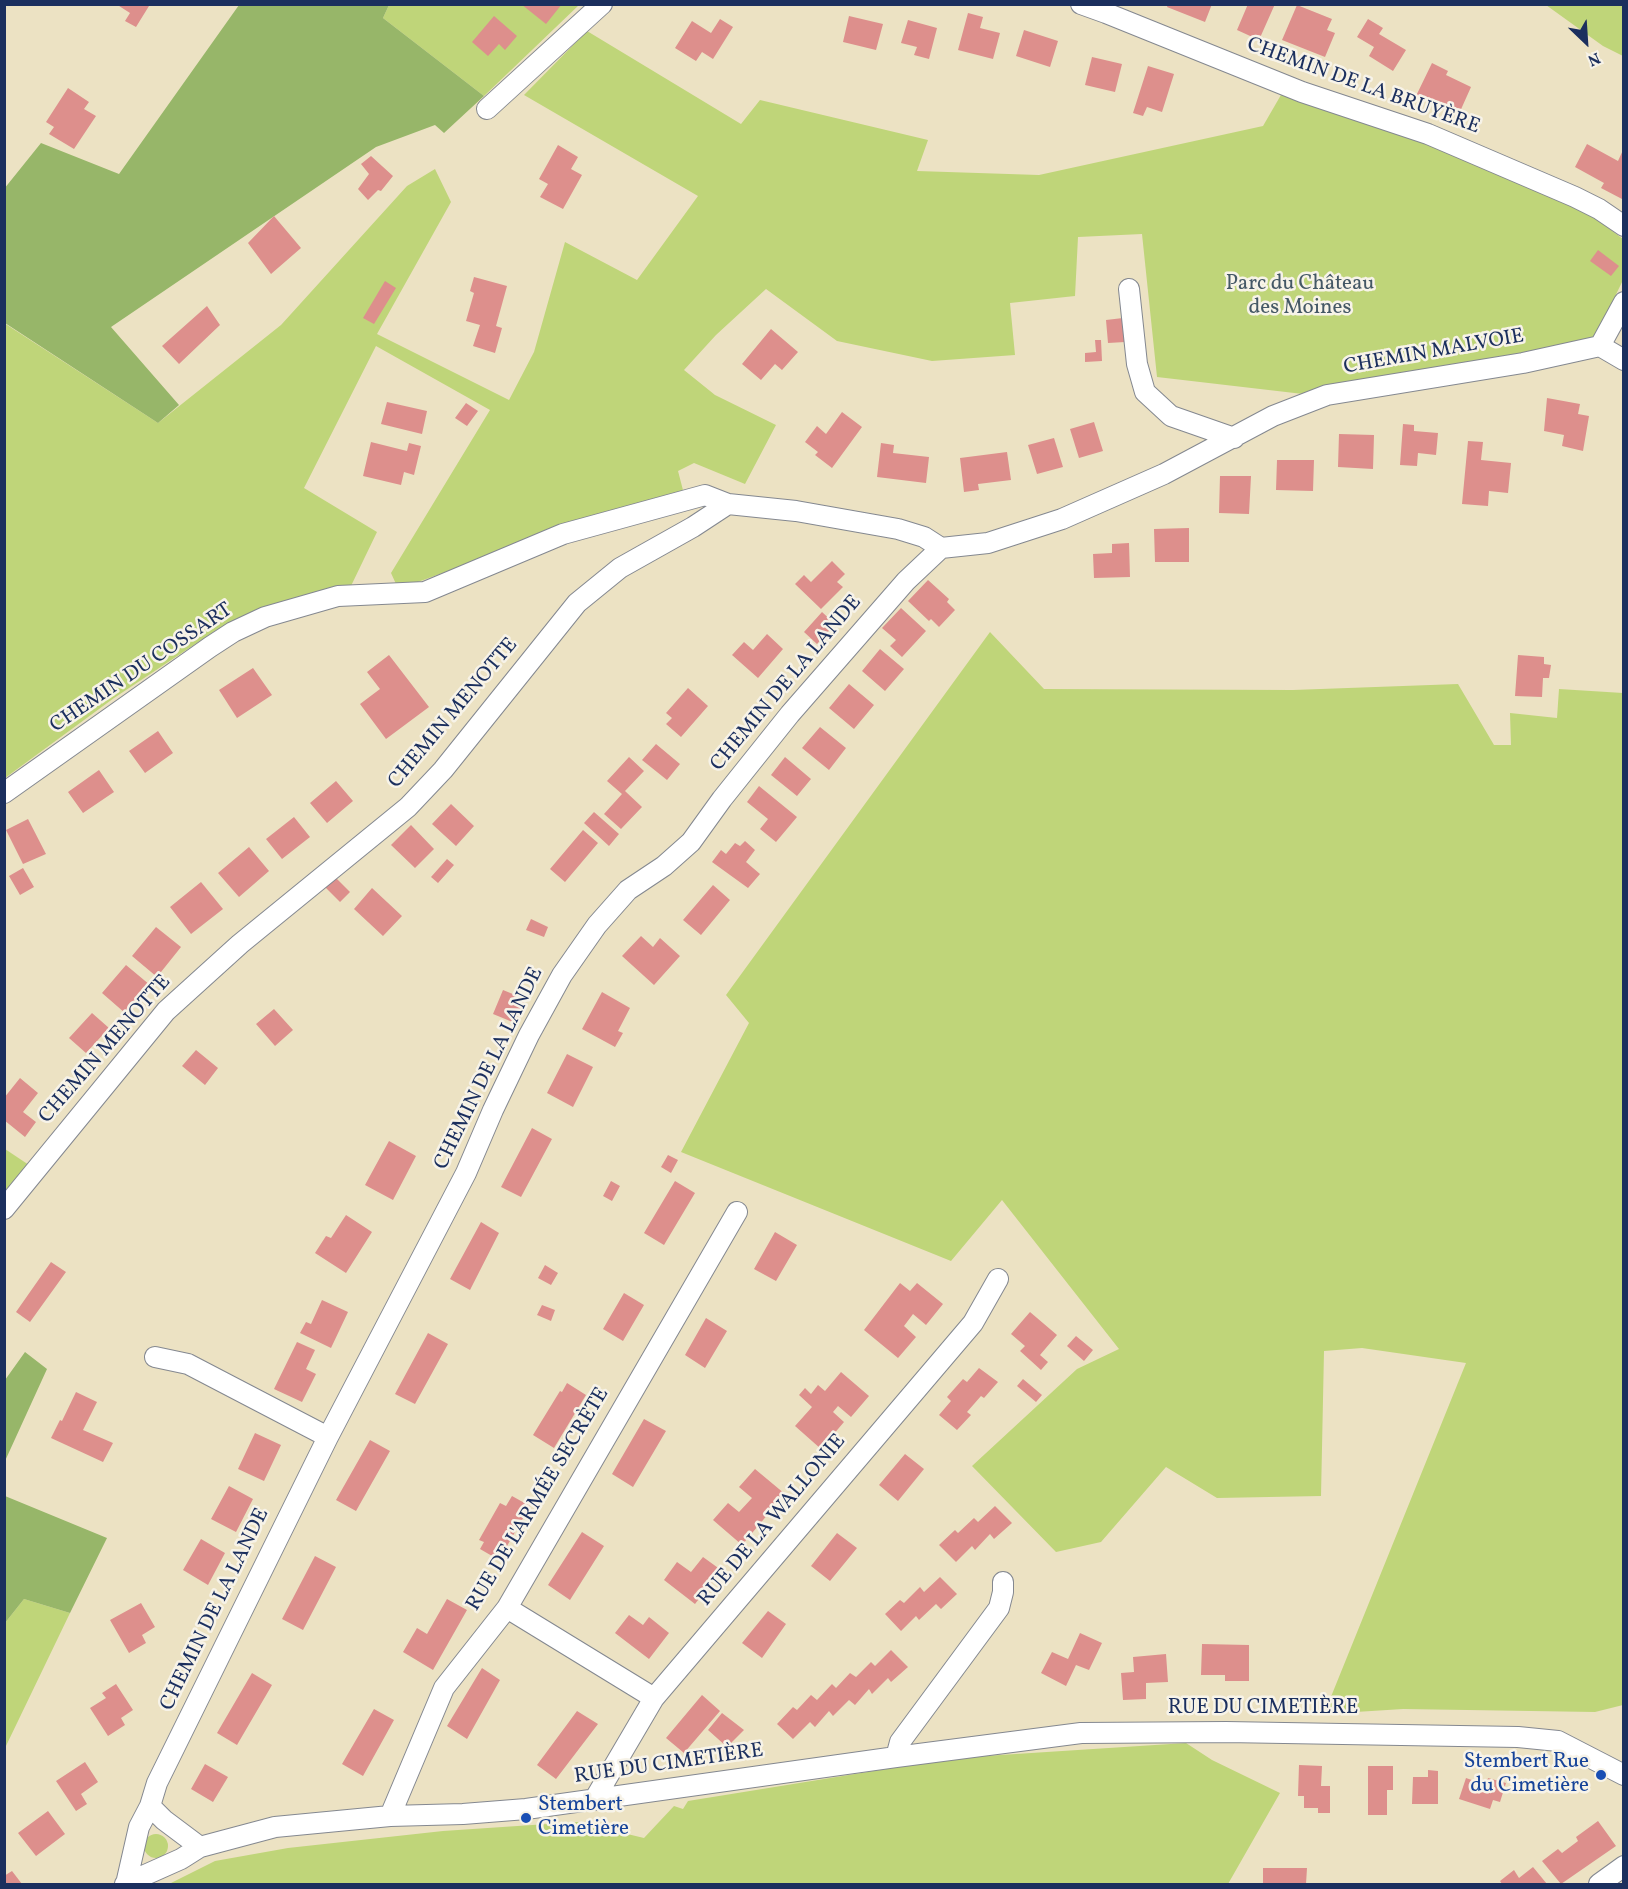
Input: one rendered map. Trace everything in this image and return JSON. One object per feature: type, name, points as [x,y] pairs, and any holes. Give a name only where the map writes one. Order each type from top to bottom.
[{"type":"street","points":[[487,109],[602,4]]},
{"type":"street","name":"CHEMIN DE LA BRUYÈRE","points":[[1081,4],[1302,92],[1428,134],[1575,196],[1623,226]]},
{"type":"street","points":[[1129,289],[1137,364],[1145,392],[1171,416],[1234,438]]},
{"type":"street","points":[[1623,302],[1600,346],[1623,360]]},
{"type":"street","name":"CHEMIN MALVOIE","points":[[941,548],[988,543],[1062,519],[1164,474],[1273,416],[1327,395],[1523,363],[1600,346]]},
{"type":"street","name":"CHEMIN DU COSSART","points":[[4,792],[210,647],[233,632],[265,617],[338,596],[425,592],[563,534],[705,495],[728,504]]},
{"type":"street","points":[[728,504],[796,511],[898,529],[924,537],[941,548]]},
{"type":"street","name":"CHEMIN MENOTTE","points":[[4,1209],[166,1011],[240,944],[408,807],[443,770],[576,603],[621,568],[728,504]]},
{"type":"street","name":"CHEMIN DE LA LANDE","points":[[125,1884],[138,1827],[150,1806],[157,1783],[328,1437],[466,1173],[529,1035],[562,975],[597,925],[628,890],[664,866],[691,842],[790,714],[906,581],[941,548]]},
{"type":"street","name":"RUE DE L'ARMÉE SECRÈTE","points":[[390,1816],[444,1688],[507,1608],[737,1212]]},
{"type":"street","name":"RUE DE LA WALLONIE","points":[[594,1800],[654,1698],[973,1323],[998,1279]]},
{"type":"street","points":[[155,1357],[188,1364],[328,1437]]},
{"type":"street","points":[[896,1757],[900,1742],[999,1608],[1004,1592],[1003,1582]]},
{"type":"street","points":[[507,1608],[654,1698]]},
{"type":"street","name":"RUE DU CIMETIÈRE","points":[[125,1884],[181,1859],[200,1847],[275,1827],[390,1816],[526,1809],[1081,1733],[1226,1732],[1518,1737],[1558,1741],[1623,1775]]},
{"type":"street","points":[[150,1806],[164,1820],[200,1847]]},
{"type":"street","points":[[1599,1884],[1623,1866]]},
{"type":"green space","points":[[239,5],[389,5],[383,18],[484,96],[444,133],[435,125],[376,147],[111,327],[179,405],[158,423],[5,323],[4,189],[41,143],[119,174]]},
{"type":"green space","points":[[389,5],[579,5],[484,96],[383,18]]},
{"type":"green space","points":[[1546,5],[1623,5],[1623,56],[1603,46]]},
{"type":"green space","name":"Parc du Château des Moines","points":[[587,31],[741,124],[760,100],[928,140],[917,171],[1039,175],[1263,126],[1285,88],[1449,149],[1572,201],[1623,239],[1623,280],[1594,340],[1303,394],[1157,377],[1142,234],[1078,237],[1075,296],[1010,303],[1015,355],[932,361],[837,341],[766,289],[716,335],[684,370],[715,395],[776,425],[745,484],[694,463],[678,471],[684,494],[570,527],[415,583],[396,584],[391,573],[490,410],[376,346],[304,488],[377,532],[350,588],[290,599],[218,629],[114,698],[5,778],[4,323],[158,423],[281,325],[407,186],[435,169],[451,202],[377,334],[509,400],[534,352],[565,242],[637,280],[698,196],[524,95]]},
{"type":"green space","points":[[990,632],[1044,689],[1293,690],[1458,684],[1494,745],[1511,745],[1510,713],[1557,718],[1559,689],[1623,693],[1623,1705],[1595,1712],[1403,1709],[1324,1714],[1466,1363],[1362,1348],[1324,1351],[1321,1496],[1217,1498],[1166,1467],[1101,1542],[1056,1552],[972,1466],[1077,1369],[1119,1349],[1002,1200],[951,1261],[681,1152],[749,1023],[726,995]]},
{"type":"green space","points":[[5,1149],[29,1165],[5,1195]]},
{"type":"green space","points":[[25,1352],[47,1369],[5,1461],[5,1380]]},
{"type":"green space","points":[[5,1496],[107,1538],[70,1613],[24,1599],[5,1623]]},
{"type":"green space","points":[[24,1599],[70,1613],[5,1748],[5,1623]]},
{"type":"green space","points":[[1186,1743],[1212,1760],[1280,1793],[1228,1884],[169,1884],[215,1861],[288,1848],[443,1831],[577,1822],[644,1838],[674,1806],[683,1809],[688,1801],[954,1758]]},
{"type":"green space","points":[[156,1834],[165,1837],[168,1846],[165,1855],[156,1858],[147,1855],[144,1846],[147,1837]]},
{"type":"building","points":[[116,4],[147,4],[149,6],[136,27],[125,21],[130,13]]},
{"type":"building","points":[[521,4],[562,4],[546,24]]},
{"type":"building","points":[[1168,4],[1212,4],[1205,22],[1167,7]]},
{"type":"building","points":[[1248,4],[1275,4],[1259,40],[1237,30]]},
{"type":"building","points":[[1297,5],[1332,19],[1327,30],[1335,33],[1325,57],[1282,40]]},
{"type":"building","points":[[968,13],[983,17],[980,28],[1000,33],[993,59],[958,50]]},
{"type":"building","points":[[494,16],[517,36],[505,50],[499,44],[488,56],[472,42]]},
{"type":"building","points":[[849,16],[883,24],[876,50],[843,42]]},
{"type":"building","points":[[720,19],[733,27],[713,59],[702,52],[696,61],[675,48],[692,21],[711,33]]},
{"type":"building","points":[[1368,19],[1383,28],[1379,34],[1406,50],[1393,71],[1369,56],[1374,47],[1357,37]]},
{"type":"building","points":[[908,20],[937,28],[929,59],[914,55],[917,47],[901,43]]},
{"type":"building","points":[[1024,30],[1058,41],[1050,67],[1016,56]]},
{"type":"building","points":[[1092,57],[1122,64],[1115,92],[1085,85]]},
{"type":"building","points":[[1432,63],[1448,71],[1446,75],[1471,87],[1458,116],[1416,96]]},
{"type":"building","points":[[1148,66],[1174,74],[1162,112],[1147,107],[1143,116],[1133,113]]},
{"type":"building","points":[[68,88],[89,102],[84,109],[96,116],[74,149],[49,134],[54,127],[46,122]]},
{"type":"building","points":[[1587,144],[1618,161],[1623,150],[1622,199],[1601,188],[1604,183],[1575,167]]},
{"type":"building","points":[[558,145],[578,157],[571,169],[582,175],[563,209],[540,197],[548,184],[539,179]]},
{"type":"building","points":[[371,156],[393,176],[381,191],[378,190],[368,200],[358,189],[369,174],[361,164]]},
{"type":"building","points":[[274,216],[301,248],[271,274],[248,243]]},
{"type":"building","points":[[1598,250],[1619,266],[1611,276],[1590,261]]},
{"type":"building","points":[[474,277],[507,286],[496,326],[502,328],[495,353],[473,346],[480,325],[466,321],[474,293],[470,291]]},
{"type":"building","points":[[385,281],[396,288],[374,324],[363,318]]},
{"type":"building","points":[[207,306],[220,325],[179,364],[162,346]]},
{"type":"building","points":[[1123,318],[1125,342],[1108,343],[1106,320]]},
{"type":"building","points":[[771,329],[798,352],[782,370],[775,364],[761,380],[742,364]]},
{"type":"building","points":[[1095,340],[1101,340],[1102,361],[1085,362],[1085,353],[1096,352]]},
{"type":"building","points":[[1547,398],[1580,404],[1578,414],[1589,416],[1583,451],[1562,446],[1564,435],[1544,431]]},
{"type":"building","points":[[387,402],[427,411],[422,434],[381,424]]},
{"type":"building","points":[[466,403],[478,411],[467,426],[455,418]]},
{"type":"building","points":[[842,412],[862,427],[832,468],[815,455],[818,452],[805,442],[817,426],[826,434]]},
{"type":"building","points":[[1094,422],[1103,451],[1079,458],[1070,429]]},
{"type":"building","points":[[1403,424],[1414,425],[1414,431],[1438,433],[1436,455],[1418,453],[1417,466],[1400,465]]},
{"type":"building","points":[[1339,434],[1374,435],[1373,469],[1338,467]]},
{"type":"building","points":[[1054,438],[1063,467],[1037,474],[1028,445]]},
{"type":"building","points":[[1468,441],[1483,442],[1481,460],[1511,463],[1508,493],[1489,491],[1488,506],[1462,504]]},
{"type":"building","points":[[371,442],[407,451],[409,443],[421,446],[414,475],[404,472],[401,485],[363,476]]},
{"type":"building","points":[[881,443],[894,445],[893,453],[929,457],[926,483],[877,477]]},
{"type":"building","points":[[1007,452],[1011,480],[978,484],[979,490],[964,492],[960,458]]},
{"type":"building","points":[[1277,460],[1314,460],[1313,491],[1276,490]]},
{"type":"building","points":[[1220,476],[1251,476],[1249,514],[1219,513]]},
{"type":"building","points":[[1189,528],[1189,562],[1155,562],[1154,529]]},
{"type":"building","points":[[1129,543],[1130,577],[1094,578],[1093,554],[1112,553],[1112,544]]},
{"type":"building","points":[[832,561],[845,574],[837,582],[843,587],[821,609],[795,584],[804,575],[811,582]]},
{"type":"building","points":[[928,580],[949,599],[947,602],[955,610],[939,627],[931,619],[929,621],[908,601]]},
{"type":"building","points":[[901,608],[926,631],[902,657],[890,646],[896,640],[882,628]]},
{"type":"building","points":[[822,612],[835,624],[817,644],[804,632]]},
{"type":"building","points":[[767,634],[783,649],[758,678],[732,655],[744,642],[753,650]]},
{"type":"building","points":[[880,649],[904,669],[885,691],[862,671]]},
{"type":"building","points":[[389,655],[429,707],[386,739],[360,704],[380,689],[367,672]]},
{"type":"building","points":[[1518,655],[1544,657],[1544,664],[1551,665],[1549,678],[1543,678],[1542,697],[1515,696]]},
{"type":"building","points":[[253,668],[272,695],[237,718],[219,690]]},
{"type":"building","points":[[849,684],[874,705],[854,729],[829,708]]},
{"type":"building","points":[[688,688],[708,706],[681,737],[666,724],[672,718],[666,713]]},
{"type":"building","points":[[820,727],[846,748],[829,770],[802,748]]},
{"type":"building","points":[[158,731],[173,753],[145,773],[129,751]]},
{"type":"building","points":[[656,744],[680,764],[667,780],[642,760]]},
{"type":"building","points":[[629,757],[644,771],[625,791],[642,807],[621,829],[604,814],[622,794],[607,781]]},
{"type":"building","points":[[785,757],[811,779],[797,796],[771,775]]},
{"type":"building","points":[[99,770],[114,792],[83,813],[68,792]]},
{"type":"building","points":[[336,781],[353,801],[327,823],[310,803]]},
{"type":"building","points":[[759,786],[797,817],[776,842],[760,829],[768,819],[747,802]]},
{"type":"building","points":[[451,804],[474,826],[456,846],[432,824]]},
{"type":"building","points":[[594,812],[619,834],[609,846],[584,823]]},
{"type":"building","points":[[294,817],[310,837],[282,859],[266,839]]},
{"type":"building","points":[[28,819],[46,854],[23,864],[6,830]]},
{"type":"building","points":[[411,825],[434,849],[415,868],[391,845]]},
{"type":"building","points":[[583,830],[598,843],[565,882],[550,869]]},
{"type":"building","points":[[745,841],[755,850],[746,862],[760,874],[748,888],[712,862],[721,850],[726,854],[735,843],[740,846]]},
{"type":"building","points":[[249,847],[269,871],[239,897],[218,873]]},
{"type":"building","points":[[447,859],[454,865],[438,883],[431,877]]},
{"type":"building","points":[[23,868],[34,887],[20,895],[9,876]]},
{"type":"building","points":[[334,876],[350,892],[340,902],[324,886]]},
{"type":"building","points":[[201,882],[223,909],[191,934],[170,907]]},
{"type":"building","points":[[713,885],[730,900],[701,935],[683,920]]},
{"type":"building","points":[[372,888],[402,916],[383,936],[354,909]]},
{"type":"building","points":[[531,919],[548,927],[544,937],[526,930]]},
{"type":"building","points":[[156,927],[181,947],[157,977],[132,956]]},
{"type":"building","points":[[641,936],[653,947],[660,938],[680,956],[654,985],[622,956]]},
{"type":"building","points":[[126,965],[150,985],[125,1013],[102,993]]},
{"type":"building","points":[[503,990],[525,999],[515,1023],[493,1014]]},
{"type":"building","points":[[602,992],[630,1008],[618,1031],[623,1033],[615,1047],[582,1029]]},
{"type":"building","points":[[274,1009],[293,1030],[275,1046],[256,1024]]},
{"type":"building","points":[[92,1013],[109,1028],[86,1053],[69,1038]]},
{"type":"building","points":[[196,1050],[218,1068],[205,1085],[182,1066]]},
{"type":"building","points":[[567,1054],[593,1067],[573,1107],[547,1093]]},
{"type":"building","points":[[20,1078],[38,1093],[23,1112],[36,1122],[25,1137],[4,1120],[4,1098]]},
{"type":"building","points":[[532,1128],[552,1139],[521,1197],[501,1187]]},
{"type":"building","points":[[389,1141],[416,1156],[393,1200],[365,1185]]},
{"type":"building","points":[[668,1155],[678,1160],[671,1173],[661,1167]]},
{"type":"building","points":[[611,1181],[620,1186],[612,1201],[603,1196]]},
{"type":"building","points":[[675,1181],[695,1193],[664,1245],[644,1233]]},
{"type":"building","points":[[346,1215],[372,1232],[346,1273],[315,1253],[326,1236],[331,1238]]},
{"type":"building","points":[[481,1222],[499,1233],[470,1290],[450,1279]]},
{"type":"building","points":[[775,1232],[797,1245],[776,1281],[754,1269]]},
{"type":"building","points":[[51,1262],[66,1272],[30,1322],[16,1312]]},
{"type":"building","points":[[545,1265],[558,1273],[551,1285],[538,1278]]},
{"type":"building","points":[[900,1283],[910,1291],[917,1283],[943,1304],[926,1325],[913,1314],[904,1326],[916,1337],[898,1358],[864,1330]]},
{"type":"building","points":[[624,1293],[644,1305],[623,1341],[603,1329]]},
{"type":"building","points":[[322,1300],[348,1312],[331,1348],[300,1333],[306,1322],[311,1324]]},
{"type":"building","points":[[542,1305],[555,1310],[551,1321],[537,1315]]},
{"type":"building","points":[[1030,1312],[1057,1335],[1040,1355],[1048,1362],[1041,1370],[1020,1351],[1025,1346],[1011,1334]]},
{"type":"building","points":[[706,1318],[727,1331],[705,1368],[685,1355]]},
{"type":"building","points":[[428,1333],[448,1344],[415,1404],[395,1394]]},
{"type":"building","points":[[1076,1336],[1093,1350],[1084,1361],[1067,1346]]},
{"type":"building","points":[[297,1342],[315,1350],[306,1369],[316,1374],[302,1402],[274,1389]]},
{"type":"building","points":[[979,1368],[998,1382],[967,1412],[971,1415],[957,1430],[939,1415],[951,1401],[947,1397],[963,1379],[967,1382]]},
{"type":"building","points":[[841,1372],[869,1396],[851,1417],[838,1406],[833,1412],[844,1422],[821,1449],[795,1426],[812,1407],[799,1395],[805,1388],[811,1394],[818,1385],[825,1391]]},
{"type":"building","points":[[1023,1379],[1042,1395],[1036,1402],[1017,1386]]},
{"type":"building","points":[[567,1383],[586,1395],[554,1448],[533,1435]]},
{"type":"building","points":[[76,1392],[97,1402],[83,1430],[113,1443],[103,1462],[51,1438]]},
{"type":"building","points":[[644,1419],[666,1431],[633,1487],[612,1474]]},
{"type":"building","points":[[255,1433],[281,1445],[264,1481],[238,1469]]},
{"type":"building","points":[[370,1440],[390,1451],[356,1511],[336,1500]]},
{"type":"building","points":[[905,1454],[924,1469],[898,1501],[879,1485]]},
{"type":"building","points":[[755,1469],[785,1494],[742,1545],[713,1520],[728,1503],[739,1512],[752,1498],[739,1487]]},
{"type":"building","points":[[229,1486],[253,1499],[236,1532],[211,1519]]},
{"type":"building","points":[[512,1496],[530,1506],[499,1560],[480,1549],[484,1542],[479,1540],[500,1503],[506,1506]]},
{"type":"building","points":[[995,1506],[1012,1523],[994,1539],[990,1534],[975,1550],[972,1546],[956,1562],[939,1545],[955,1530],[958,1533],[974,1518],[978,1522]]},
{"type":"building","points":[[582,1532],[604,1546],[570,1600],[548,1585]]},
{"type":"building","points":[[837,1533],[857,1548],[830,1581],[811,1566]]},
{"type":"building","points":[[201,1539],[225,1553],[208,1585],[183,1570]]},
{"type":"building","points":[[315,1556],[336,1567],[303,1630],[282,1619]]},
{"type":"building","points":[[703,1557],[721,1570],[695,1604],[664,1580],[677,1562],[691,1572]]},
{"type":"building","points":[[940,1577],[957,1594],[941,1609],[936,1604],[919,1620],[916,1616],[901,1631],[885,1614],[900,1600],[904,1603],[920,1587],[924,1592]]},
{"type":"building","points":[[447,1599],[467,1610],[433,1670],[403,1652],[417,1628],[427,1634]]},
{"type":"building","points":[[141,1603],[155,1627],[142,1635],[146,1643],[129,1653],[110,1620]]},
{"type":"building","points":[[768,1611],[786,1624],[762,1658],[742,1643]]},
{"type":"building","points":[[629,1615],[643,1625],[649,1617],[669,1633],[649,1659],[615,1633]]},
{"type":"building","points":[[1080,1633],[1102,1643],[1089,1670],[1076,1665],[1066,1686],[1041,1673],[1052,1652],[1068,1659]]},
{"type":"building","points":[[1202,1644],[1249,1645],[1249,1681],[1225,1681],[1225,1675],[1201,1675]]},
{"type":"building","points":[[891,1650],[908,1667],[891,1682],[888,1678],[872,1694],[869,1689],[855,1705],[849,1700],[833,1716],[829,1711],[815,1727],[810,1722],[793,1739],[777,1724],[793,1707],[797,1710],[811,1695],[817,1700],[832,1684],[836,1688],[850,1673],[856,1677],[871,1662],[875,1666]]},
{"type":"building","points":[[1166,1654],[1168,1682],[1146,1683],[1146,1699],[1123,1700],[1121,1673],[1134,1672],[1133,1657]]},
{"type":"building","points":[[482,1668],[500,1680],[467,1739],[447,1726]]},
{"type":"building","points":[[252,1673],[272,1685],[237,1745],[217,1733]]},
{"type":"building","points":[[116,1684],[133,1710],[121,1718],[125,1725],[108,1736],[90,1708],[106,1698],[102,1693]]},
{"type":"building","points":[[702,1695],[720,1711],[684,1753],[666,1738]]},
{"type":"building","points":[[374,1709],[394,1720],[363,1776],[342,1764]]},
{"type":"building","points":[[577,1711],[598,1724],[556,1779],[537,1765]]},
{"type":"building","points":[[722,1713],[744,1730],[727,1747],[708,1730]]},
{"type":"building","points":[[85,1762],[98,1782],[81,1794],[87,1804],[76,1811],[56,1781]]},
{"type":"building","points":[[205,1764],[228,1777],[213,1802],[191,1789]]},
{"type":"building","points":[[1299,1765],[1322,1766],[1321,1786],[1330,1786],[1330,1813],[1318,1813],[1318,1808],[1304,1808],[1304,1796],[1298,1796]]},
{"type":"building","points":[[1368,1766],[1393,1766],[1393,1790],[1387,1790],[1387,1815],[1368,1815]]},
{"type":"building","points":[[1428,1770],[1438,1771],[1438,1804],[1412,1804],[1413,1777],[1428,1777]]},
{"type":"building","points":[[1466,1778],[1486,1785],[1488,1778],[1506,1783],[1500,1802],[1493,1800],[1490,1809],[1459,1799]]},
{"type":"building","points":[[48,1811],[65,1834],[36,1856],[18,1833]]},
{"type":"building","points":[[1598,1821],[1616,1846],[1561,1884],[1542,1861],[1558,1849],[1562,1853],[1578,1841],[1576,1837]]},
{"type":"building","points":[[1533,1867],[1547,1884],[1502,1884],[1500,1881],[1514,1870],[1519,1878]]},
{"type":"building","points":[[1263,1868],[1307,1868],[1306,1884],[1263,1884]]},
{"type":"building","points":[[12,1871],[22,1884],[4,1884],[4,1876]]},
{"type":"place","name":"Stembert Rue du Cimetière","points":[[1601,1775]]},
{"type":"place","name":"Stembert Cimetière","points":[[526,1818]]}]
